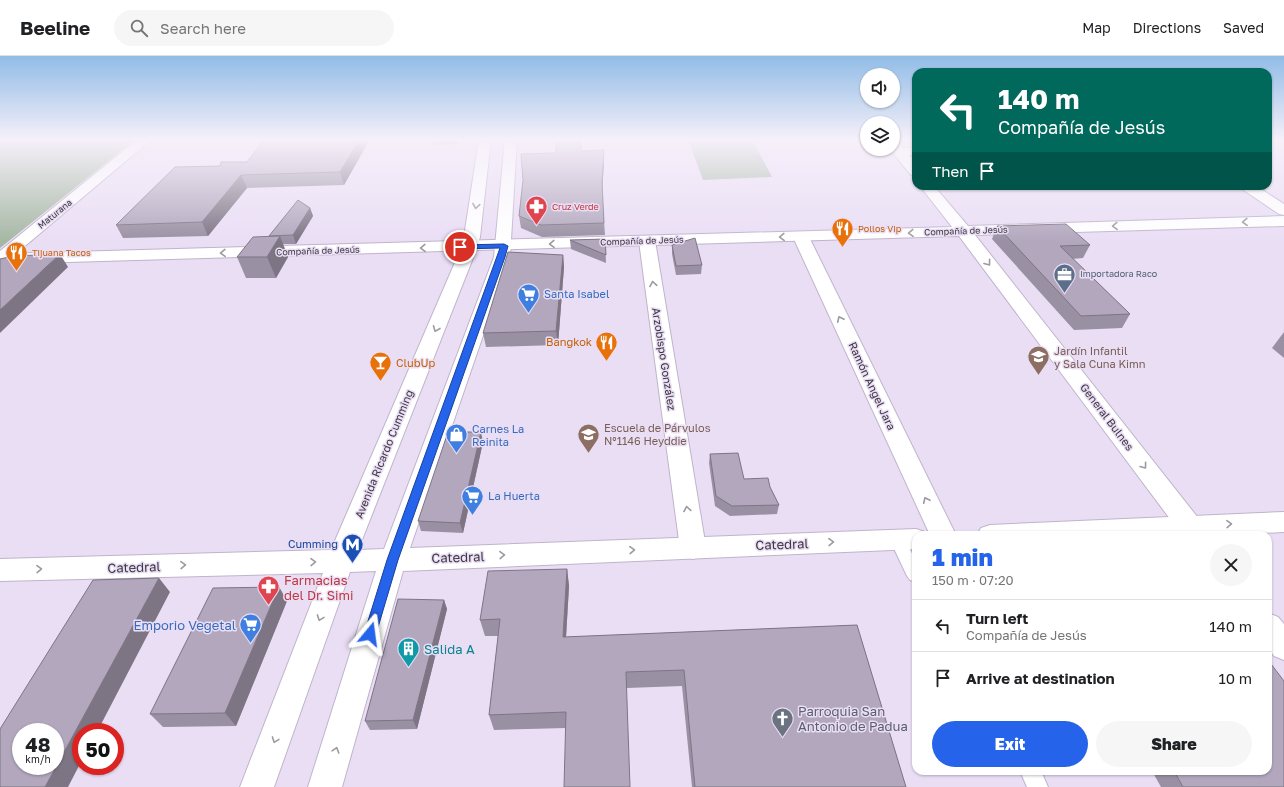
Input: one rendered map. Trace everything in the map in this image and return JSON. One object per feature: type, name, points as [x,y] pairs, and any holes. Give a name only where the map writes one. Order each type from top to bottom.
[{"type":"street","name":"Maturana","points":[[0,259],[104,173]]},
{"type":"street","name":"Avenida Ricardo Cumming","points":[[257,787],[341,561],[469,246],[472,237],[481,173]]},
{"type":"street","points":[[325,787],[393,560],[502,257],[510,173]]},
{"type":"street","name":"General Bulnes","points":[[930,190],[1194,530]]},
{"type":"street","points":[[1253,190],[1284,211]]},
{"type":"street","name":"Compañía de Jesús","points":[[0,259],[801,237],[1284,220]]},
{"type":"street","name":"Ramón Angel Jara","points":[[801,237],[941,531]]},
{"type":"street","name":"Arzobispo González","points":[[646,241],[693,548]]},
{"type":"street","points":[[1153,531],[1194,530],[1284,522]]},
{"type":"street","name":"Catedral","points":[[0,570],[393,560],[907,539]]},
{"type":"street","points":[[1272,631],[1284,646]]},
{"type":"lane","points":[[907,539],[912,566]]},
{"type":"lane","points":[[1032,775],[1038,787]]},
{"type":"green space","points":[[0,173],[93,173],[0,248]]},
{"type":"green space","points":[[700,173],[770,173],[772,177],[703,180]]},
{"type":"building","points":[[169,173],[303,173],[241,175],[202,222],[116,225]]},
{"type":"building","points":[[522,173],[603,173],[604,223],[541,225],[519,216]]},
{"type":"building","points":[[298,200],[310,208],[293,235],[269,236]]},
{"type":"building","points":[[1066,224],[1090,245],[1060,246],[1130,314],[1081,316],[997,226]]},
{"type":"building","points":[[280,236],[267,257],[237,257],[253,237]]},
{"type":"building","points":[[695,238],[702,265],[676,266],[672,245]]},
{"type":"building","points":[[605,239],[606,255],[570,240]]},
{"type":"building","name":"Santa Isabel","points":[[508,252],[563,255],[556,331],[483,333]]},
{"type":"building","points":[[60,254],[0,310],[0,259],[13,256]]},
{"type":"building","points":[[448,432],[481,432],[460,523],[418,521]]},
{"type":"building","points":[[738,453],[744,479],[768,478],[770,487],[779,505],[732,506],[716,496],[710,454]]},
{"type":"building","name":"Parroquia San Antonio de Padua","points":[[567,569],[563,637],[857,625],[906,787],[695,787],[684,670],[626,672],[630,787],[564,787],[566,712],[489,715],[500,619],[480,620],[488,571]]},
{"type":"building","points":[[159,578],[80,723],[72,723],[72,738],[64,752],[64,723],[12,723],[12,775],[52,775],[45,787],[0,787],[0,729],[93,580]]},
{"type":"building","points":[[279,587],[225,713],[150,714],[213,588]]},
{"type":"building","name":"Salida A","points":[[398,599],[444,600],[413,720],[365,721]]},
{"type":"building","points":[[1272,665],[1284,681],[1284,787],[1183,787],[1176,775],[1272,775]]},
{"type":"place","name":"Cruz Verde","points":[[537,226]]},
{"type":"place","name":"Pollos Vip","points":[[843,248]]},
{"type":"place","name":"Tijuana Tacos","points":[[17,272]]},
{"type":"place","name":"Importadora Raco","points":[[1065,294]]},
{"type":"place","name":"Santa Isabel","points":[[528,314]]},
{"type":"place","name":"Bangkok","points":[[607,362]]},
{"type":"place","name":"Jardín Infantil y Sala Cuna Kimn","points":[[1039,376]]},
{"type":"place","name":"ClubUp","points":[[381,382]]},
{"type":"place","name":"Carnes La Reinita","points":[[457,454]]},
{"type":"place","name":"Escuela de Párvulos N°1146 Heyddie","points":[[589,454]]},
{"type":"place","name":"La Huerta","points":[[472,516]]},
{"type":"place","name":"Cumming","points":[[353,564]]},
{"type":"place","name":"Farmacias del Dr. Simi","points":[[269,606]]},
{"type":"place","name":"Emporio Vegetal","points":[[251,644]]},
{"type":"place","name":"Salida A","points":[[409,668]]},
{"type":"place","name":"Parroquia San Antonio de Padua","points":[[783,738]]},
{"type":"route","points":[[370,634],[393,560],[502,257],[504,246],[460,247]]}]
